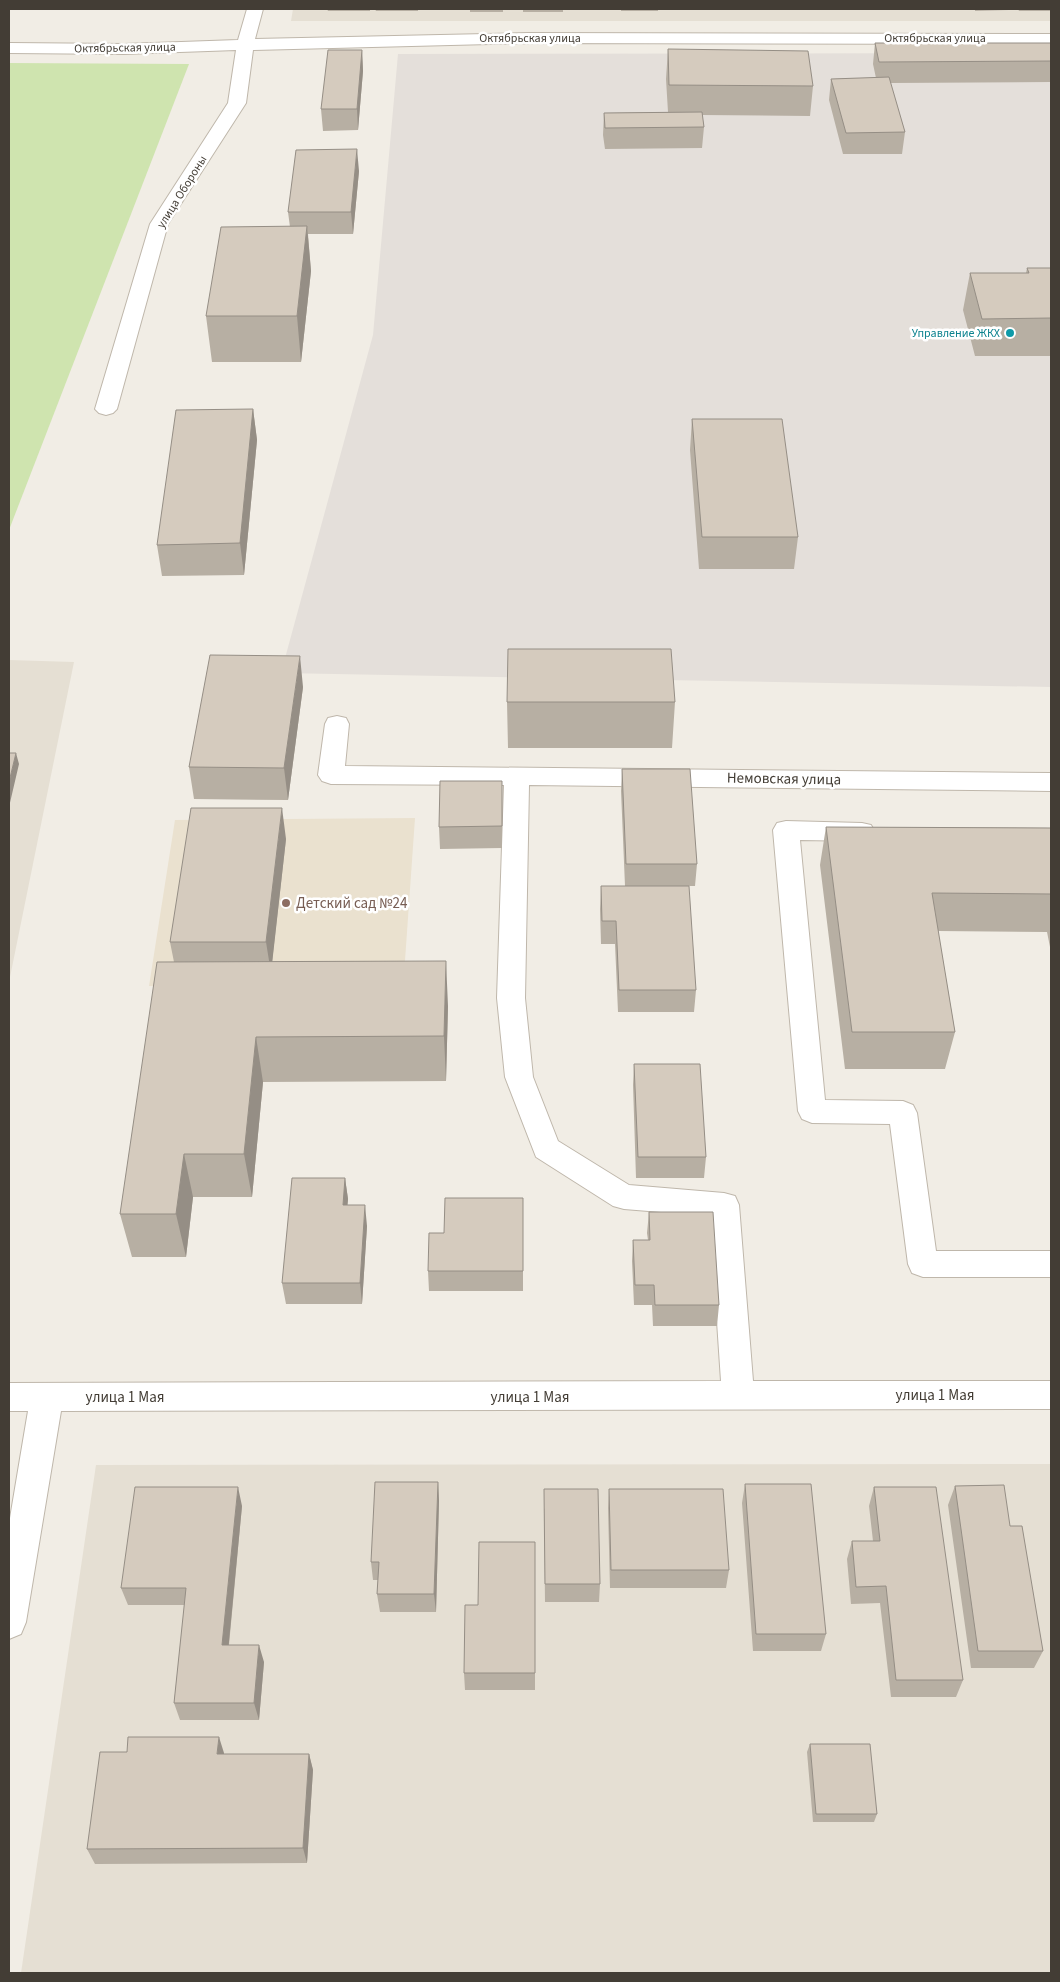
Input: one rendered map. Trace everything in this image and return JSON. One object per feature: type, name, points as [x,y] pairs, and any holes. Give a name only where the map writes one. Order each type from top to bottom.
[{"type":"street","name":"улица Обороны","points":[[106,409],[159,224],[237,103],[246,46],[255,9]]},
{"type":"street","name":"Октябрьская улица","points":[[9,48],[124,49],[385,40],[528,38],[1051,39]]},
{"type":"street","name":"Немовская улица","points":[[337,724],[331,775],[1051,782]]},
{"type":"street","points":[[517,776],[511,998],[519,1078],[546,1149],[624,1197],[724,1205],[738,1396]]},
{"type":"street","points":[[884,832],[786,830],[812,1111],[903,1113],[923,1264],[1051,1264]]},
{"type":"street","name":"улица 1 Мая","points":[[9,1397],[1051,1394]]},
{"type":"street","points":[[9,1622],[47,1397]]},
{"type":"shaded area","points":[[293,9],[1051,9],[1051,21],[291,21]]},
{"type":"shaded area","points":[[1051,53],[1051,687],[281,673],[373,335],[398,54]]},
{"type":"shaded area","points":[[9,660],[74,662],[9,982]]},
{"type":"shaded area","name":"Детский сад №24","points":[[415,818],[403,989],[149,986],[175,820]]},
{"type":"shaded area","points":[[1051,1464],[1051,1973],[21,1973],[96,1465]]},
{"type":"green space","points":[[9,63],[189,64],[9,530]]},
{"type":"building","points":[[875,43],[1051,43],[1051,61],[879,62]]},
{"type":"building","points":[[668,49],[808,51],[813,86],[669,85]]},
{"type":"building","points":[[328,50],[362,50],[357,109],[321,109]]},
{"type":"building","points":[[889,77],[905,132],[846,133],[831,79]]},
{"type":"building","points":[[702,112],[704,127],[605,128],[604,113]]},
{"type":"building","points":[[357,149],[351,212],[288,212],[296,150]]},
{"type":"building","points":[[307,226],[297,316],[206,316],[221,227]]},
{"type":"building","points":[[1027,268],[1051,268],[1051,318],[982,319],[970,273],[1029,273]]},
{"type":"building","points":[[253,409],[240,543],[157,545],[176,410]]},
{"type":"building","points":[[692,419],[782,419],[798,537],[702,537]]},
{"type":"building","points":[[508,649],[671,649],[675,702],[507,702]]},
{"type":"building","points":[[210,655],[300,656],[284,768],[189,767]]},
{"type":"building","points":[[9,753],[16,753],[9,782]]},
{"type":"building","points":[[622,769],[690,769],[697,864],[626,864]]},
{"type":"building","points":[[440,781],[502,781],[502,826],[439,827]]},
{"type":"building","points":[[191,808],[282,808],[266,942],[170,942]]},
{"type":"building","points":[[826,827],[1051,828],[1051,894],[932,893],[955,1032],[852,1032]]},
{"type":"building","points":[[601,886],[689,886],[696,990],[619,990],[616,921],[602,921]]},
{"type":"building","points":[[446,961],[444,1036],[256,1037],[244,1154],[184,1154],[176,1214],[120,1214],[157,962]]},
{"type":"building","points":[[634,1064],[700,1064],[706,1157],[638,1157]]},
{"type":"building","points":[[292,1178],[345,1178],[343,1205],[365,1205],[360,1283],[282,1283]]},
{"type":"building","points":[[445,1198],[523,1198],[523,1271],[428,1271],[429,1233],[444,1233]]},
{"type":"building","points":[[649,1212],[713,1212],[719,1305],[655,1305],[654,1285],[635,1285],[633,1240],[650,1240]]},
{"type":"building","points":[[375,1482],[438,1482],[434,1594],[377,1594],[379,1562],[371,1562]]},
{"type":"building","points":[[745,1484],[811,1484],[826,1634],[756,1634]]},
{"type":"building","points":[[1004,1485],[1010,1526],[1022,1526],[1043,1651],[978,1651],[955,1486]]},
{"type":"building","points":[[135,1487],[238,1487],[222,1645],[259,1645],[254,1703],[174,1703],[186,1588],[121,1588]]},
{"type":"building","points":[[874,1487],[936,1487],[963,1680],[896,1680],[886,1586],[856,1587],[852,1541],[880,1541]]},
{"type":"building","points":[[544,1489],[598,1489],[600,1584],[545,1584]]},
{"type":"building","points":[[609,1489],[723,1489],[729,1570],[611,1570]]},
{"type":"building","points":[[479,1542],[535,1542],[535,1673],[464,1673],[465,1605],[478,1605]]},
{"type":"building","points":[[128,1737],[219,1737],[217,1754],[309,1754],[303,1848],[87,1849],[100,1752],[127,1752]]},
{"type":"building","points":[[810,1744],[870,1744],[877,1814],[816,1814]]},
{"type":"place","name":"Управление ЖКХ","points":[[1010,333]]},
{"type":"place","name":"Детский сад №24","points":[[286,903]]}]
